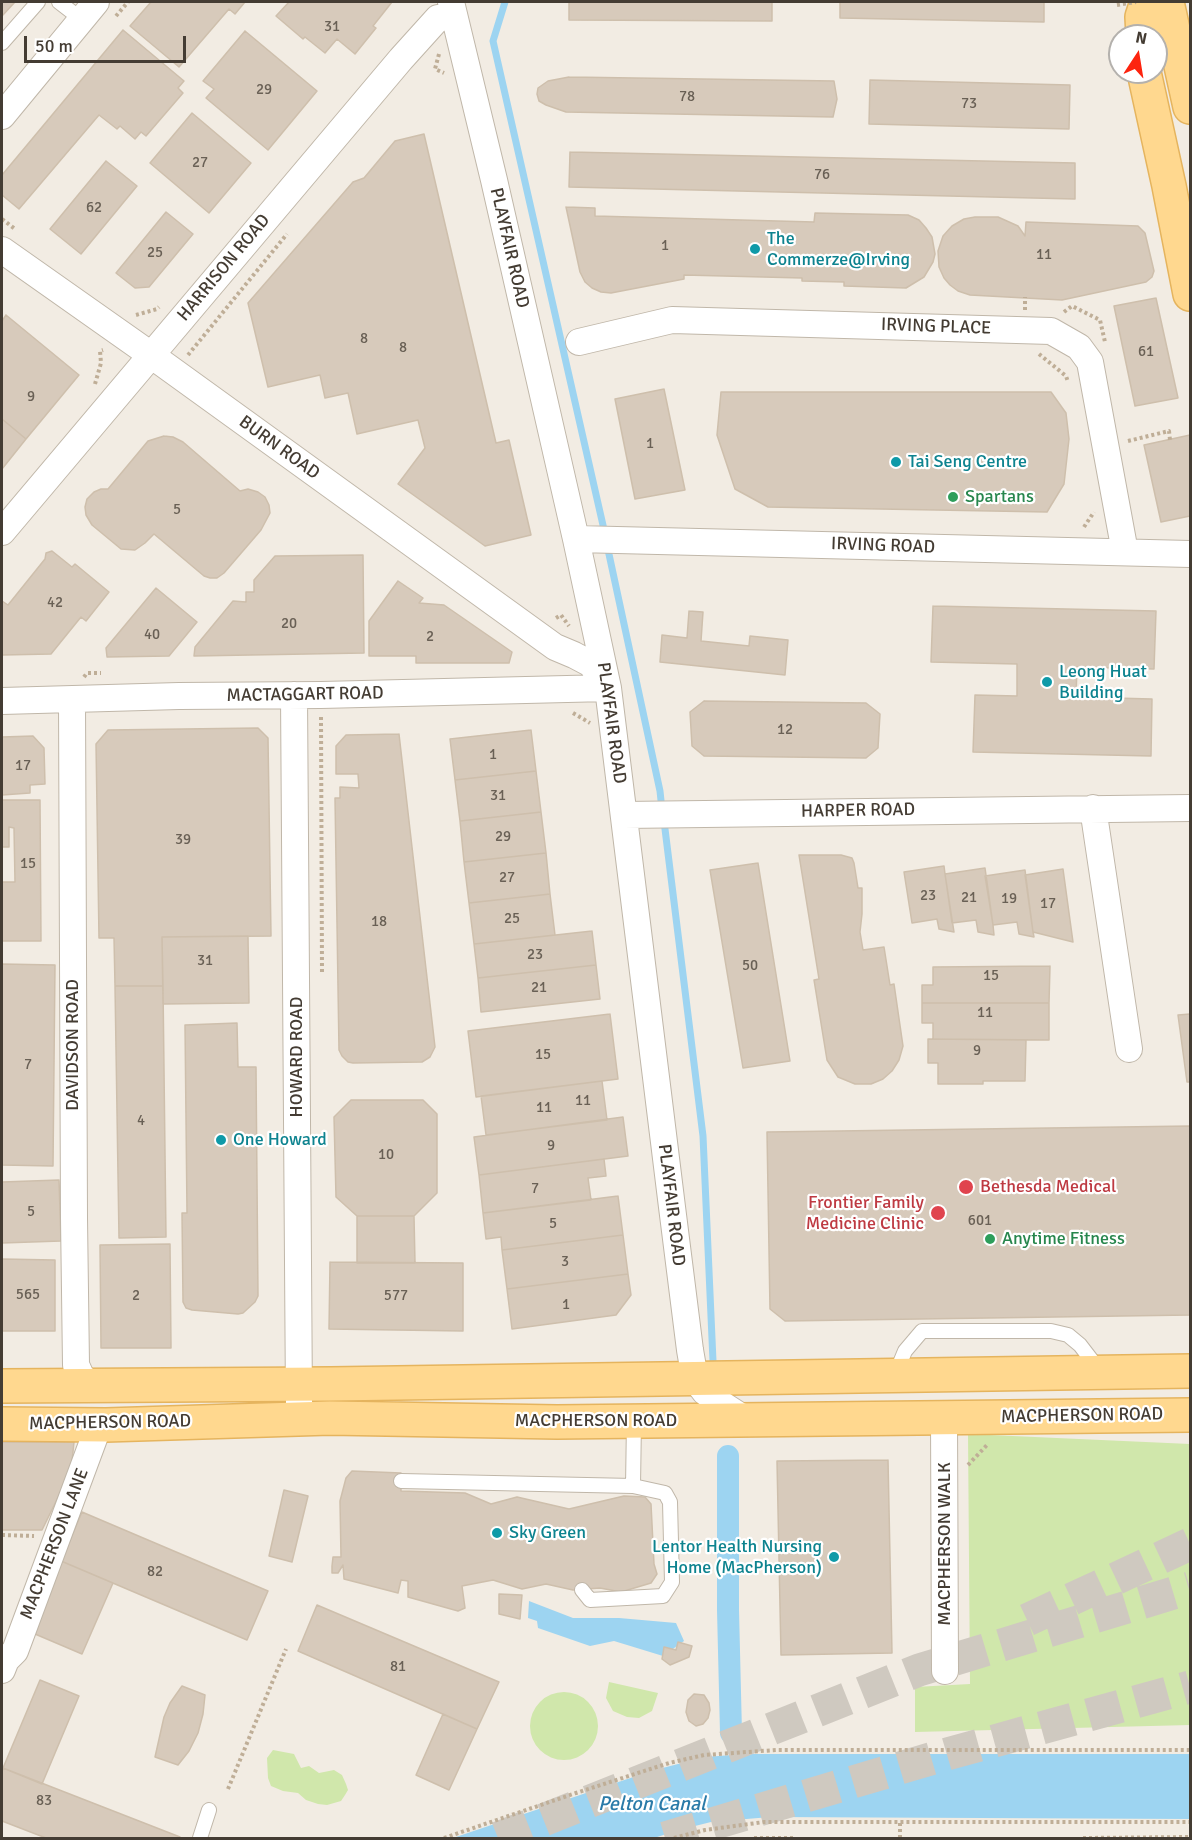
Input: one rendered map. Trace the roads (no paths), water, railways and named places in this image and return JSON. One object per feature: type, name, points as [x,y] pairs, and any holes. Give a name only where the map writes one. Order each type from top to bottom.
[{"type":"main road","points":[[1167,2],[1191,107]]},
{"type":"main road","points":[[1132,3],[1142,17],[1142,24]]},
{"type":"main road","points":[[1147,84],[1191,294]]},
{"type":"main road","name":"MACPHERSON ROAD","points":[[2,1386],[1191,1371]]},
{"type":"main road","name":"MACPHERSON ROAD","points":[[2,1424],[93,1425],[299,1418],[557,1422],[1191,1415]]},
{"type":"street","name":"HARRISON ROAD","points":[[2,532],[409,51],[438,18],[452,9]]},
{"type":"street","name":"PLAYFAIR ROAD","points":[[452,9],[586,539],[608,688],[674,1229],[695,1379]]},
{"type":"street","points":[[2,116],[89,10]]},
{"type":"street","name":"BURN ROAD","points":[[2,250],[555,647],[591,664],[608,688]]},
{"type":"street","name":"IRVING PLACE","points":[[579,342],[672,320],[1051,331],[1079,347],[1089,362],[1125,552]]},
{"type":"street","name":"IRVING ROAD","points":[[586,539],[1191,554]]},
{"type":"street","name":"BURN ROAD","points":[[555,647],[572,672],[571,700]]},
{"type":"street","name":"MACTAGGART ROAD","points":[[2,701],[294,695],[571,700],[608,688]]},
{"type":"street","name":"HOWARD ROAD","points":[[294,695],[299,1418]]},
{"type":"street","name":"DAVIDSON ROAD","points":[[72,700],[76,1365],[81,1376],[92,1385]]},
{"type":"street","points":[[1093,808],[1129,1049]]},
{"type":"street","name":"HARPER ROAD","points":[[624,815],[1191,808]]},
{"type":"street","points":[[695,1379],[705,1392],[740,1416],[759,1420]]},
{"type":"street","name":"MACPHERSON WALK","points":[[944,1417],[945,1671]]},
{"type":"street","name":"MACPHERSON LANE","points":[[4,1665],[15,1651],[93,1425]]},
{"type":"street","name":"MACPHERSON LANE","points":[[4,1665],[4,1648],[47,1536],[77,1473]]},
{"type":"lane","points":[[2,43],[38,2]]},
{"type":"lane","points":[[60,2],[89,10]]},
{"type":"lane","points":[[894,1375],[905,1351],[922,1331],[1051,1331],[1068,1335],[1080,1345],[1101,1372]]},
{"type":"lane","points":[[633,1486],[634,1421]]},
{"type":"lane","points":[[401,1481],[633,1486],[665,1493],[670,1502],[672,1582],[663,1596],[590,1600],[582,1590]]},
{"type":"lane","points":[[200,1839],[209,1810]]},
{"type":"water","points":[[529,1601],[573,1618],[619,1618],[676,1623],[684,1641],[663,1656],[614,1641],[590,1646],[538,1628],[537,1621],[528,1618]]},
{"type":"water","name":"Pelton Canal","points":[[745,1754],[1190,1754],[1190,1819],[770,1817],[711,1822],[654,1838],[453,1838],[651,1771],[705,1757]]},
{"type":"waterway","points":[[505,2],[493,41],[605,534]]},
{"type":"waterway","points":[[607,545],[660,791],[662,810]]},
{"type":"waterway","points":[[664,821],[703,1136],[713,1361]]},
{"type":"waterway","points":[[728,1456],[731,1733]]},
{"type":"tunnel","points":[[1027,1620],[1190,1544]]},
{"type":"tunnel","points":[[498,1838],[919,1670],[1190,1588]]},
{"type":"tunnel","points":[[665,1838],[947,1754],[1190,1687]]},
{"type":"place","name":"The Commerze@Irving","points":[[755,249]]},
{"type":"place","name":"Tai Seng Centre","points":[[896,462]]},
{"type":"place","name":"Spartans","points":[[953,497]]},
{"type":"place","name":"Leong Huat Building","points":[[1047,682]]},
{"type":"place","name":"One Howard","points":[[221,1140]]},
{"type":"place","name":"Bethesda Medical","points":[[966,1187]]},
{"type":"place","name":"Frontier Family Medicine Clinic","points":[[938,1213]]},
{"type":"place","name":"Anytime Fitness","points":[[990,1239]]},
{"type":"place","name":"Sky Green","points":[[497,1533]]},
{"type":"place","name":"Lentor Health Nursing Home (MacPherson)","points":[[834,1557]]}]
